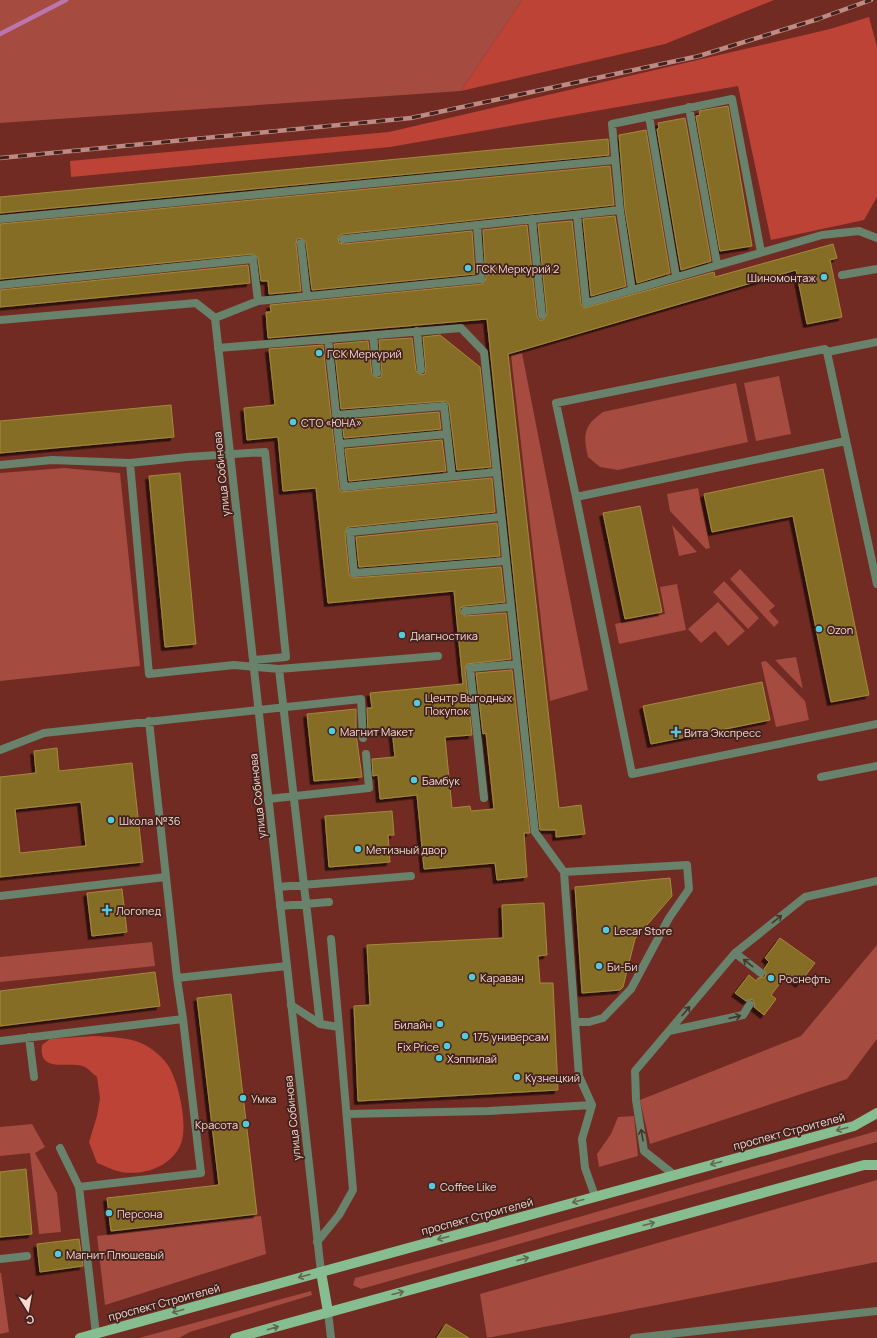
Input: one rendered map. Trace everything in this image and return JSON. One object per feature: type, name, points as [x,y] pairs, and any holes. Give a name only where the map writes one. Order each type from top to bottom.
[{"type":"main road","name":"проспект Строителей","points":[[80,1338],[673,1174],[854,1126],[877,1113]]},
{"type":"main road","points":[[235,1338],[864,1165],[877,1165]]},
{"type":"main road","points":[[321,1272],[328,1312]]},
{"type":"street","points":[[632,290],[620,210],[612,124],[732,99],[761,252]]},
{"type":"street","points":[[689,107],[718,264]]},
{"type":"street","points":[[649,116],[676,276]]},
{"type":"street","points":[[0,219],[615,160]]},
{"type":"street","points":[[343,239],[620,210]]},
{"type":"street","points":[[578,215],[586,303],[822,235],[860,231],[877,238]]},
{"type":"street","points":[[532,219],[542,315]]},
{"type":"street","points":[[0,320],[196,303],[215,318],[258,301],[482,279],[477,225]]},
{"type":"street","points":[[301,243],[307,296]]},
{"type":"street","points":[[0,285],[254,259],[258,301]]},
{"type":"street","points":[[842,275],[877,269]]},
{"type":"street","name":"улица Собинова","points":[[215,318],[321,1272]]},
{"type":"street","points":[[218,348],[461,328],[484,352],[500,517],[535,832],[564,872],[579,1076],[592,1105],[582,1139],[585,1168],[595,1196]]},
{"type":"street","points":[[417,331],[421,370]]},
{"type":"street","points":[[373,335],[377,373]]},
{"type":"street","points":[[328,339],[344,487],[496,472]]},
{"type":"street","points":[[827,352],[877,342]]},
{"type":"street","points":[[877,584],[827,352],[823,348],[556,403],[632,774],[877,724]]},
{"type":"street","points":[[336,415],[444,406],[452,476]]},
{"type":"street","points":[[339,444],[447,434]]},
{"type":"street","points":[[576,497],[846,441]]},
{"type":"street","points":[[0,465],[52,460],[130,464],[265,452],[286,657],[253,663],[149,674],[130,464]]},
{"type":"street","points":[[500,517],[350,532],[354,574],[505,561]]},
{"type":"street","points":[[465,612],[511,607]]},
{"type":"street","points":[[253,663],[279,669],[438,656]]},
{"type":"street","points":[[484,798],[470,668],[517,664]]},
{"type":"street","points":[[279,669],[302,883],[320,1024]]},
{"type":"street","points":[[0,750],[44,733],[361,698],[363,738]]},
{"type":"street","points":[[80,1187],[201,1173],[177,978],[149,721]]},
{"type":"street","points":[[268,799],[369,788],[366,754]]},
{"type":"street","points":[[821,777],[877,766]]},
{"type":"street","points":[[564,872],[687,865],[689,889],[669,918],[631,989],[603,1018],[589,1022],[576,1022]]},
{"type":"street","points":[[278,887],[302,883],[411,876]]},
{"type":"street","points":[[0,896],[166,877]]},
{"type":"street","points":[[673,1174],[644,1151],[636,1100],[635,1071],[735,953],[805,897],[877,881]]},
{"type":"street","points":[[280,906],[329,902]]},
{"type":"street","points":[[317,1242],[339,1215],[353,1190],[331,940]]},
{"type":"street","points":[[735,953],[761,973]]},
{"type":"street","points":[[177,978],[286,966]]},
{"type":"street","points":[[669,1031],[743,1015],[750,1004]]},
{"type":"street","points":[[291,1005],[320,1024],[339,1027]]},
{"type":"street","points":[[0,1040],[183,1019]]},
{"type":"street","points":[[29,1037],[34,1077]]},
{"type":"street","points":[[346,1114],[489,1111],[592,1105]]},
{"type":"street","points":[[60,1148],[80,1187],[96,1334]]},
{"type":"street","points":[[0,1259],[26,1256]]},
{"type":"street","points":[[634,1338],[877,1311]]},
{"type":"street","points":[[328,1312],[331,1338]]},
{"type":"shaded area","points":[[0,0],[522,0],[461,91],[0,123]]},
{"type":"shaded area","points":[[522,0],[774,0],[665,44],[461,91]]},
{"type":"shaded area","points":[[869,17],[877,47],[877,197],[864,220],[771,240],[738,86],[390,147],[71,177],[70,161],[389,132],[830,29]]},
{"type":"shaded area","points":[[522,353],[588,690],[550,701],[511,355]]},
{"type":"shaded area","points":[[779,376],[791,434],[756,441],[744,383]]},
{"type":"shaded area","points":[[736,383],[748,442],[618,470],[600,467],[588,457],[585,443],[586,432],[596,417],[603,412]]},
{"type":"shaded area","points":[[64,468],[120,473],[140,666],[0,681],[0,473]]},
{"type":"shaded area","points":[[698,488],[710,548],[706,549],[670,511],[667,494]]},
{"type":"shaded area","points":[[672,525],[697,552],[679,556]]},
{"type":"shaded area","points":[[740,569],[775,606],[769,611],[779,622],[774,627],[730,579]]},
{"type":"shaded area","points":[[724,581],[759,618],[748,629],[713,592]]},
{"type":"shaded area","points":[[677,584],[686,630],[619,644],[615,624],[665,614],[660,587]]},
{"type":"shaded area","points":[[718,602],[745,631],[728,646],[715,631],[701,643],[688,629]]},
{"type":"shaded area","points":[[796,657],[803,689],[775,660]]},
{"type":"shaded area","points":[[766,661],[805,701],[809,720],[776,727],[761,662]]},
{"type":"shaded area","points":[[152,942],[155,966],[0,982],[0,957]]},
{"type":"shaded area","points":[[877,945],[877,1039],[847,1079],[650,1144],[640,1100],[801,1036]]},
{"type":"shaded area","points":[[93,1036],[124,1038],[141,1043],[157,1053],[164,1060],[173,1074],[182,1106],[183,1138],[175,1154],[168,1161],[152,1170],[132,1173],[123,1172],[97,1163],[89,1142],[97,1116],[100,1098],[97,1077],[85,1067],[79,1065],[57,1065],[50,1063],[45,1060],[42,1054],[42,1045],[50,1039]]},
{"type":"shaded area","points":[[634,1116],[638,1156],[599,1167],[597,1154],[611,1134],[618,1117]]},
{"type":"shaded area","points":[[32,1124],[45,1147],[35,1153],[57,1193],[61,1232],[39,1234],[30,1153],[0,1156],[0,1127]]},
{"type":"shaded area","points":[[877,1131],[877,1142],[361,1289],[353,1285],[355,1278],[492,1242]]},
{"type":"shaded area","points":[[877,1180],[877,1262],[487,1338],[480,1294]]},
{"type":"shaded area","points":[[261,1216],[266,1254],[105,1305],[97,1236]]},
{"type":"shaded area","points":[[0,1273],[9,1332],[0,1334]]},
{"type":"shaded area","points":[[311,1291],[312,1295],[190,1332],[179,1338],[139,1338]]},
{"type":"building","points":[[728,106],[752,246],[720,251],[696,116],[700,115],[699,111]]},
{"type":"building","points":[[685,118],[711,261],[681,270],[657,129],[659,128],[658,123]]},
{"type":"building","points":[[646,130],[670,273],[637,283],[625,209],[619,135]]},
{"type":"building","points":[[608,139],[609,155],[0,213],[0,197]]},
{"type":"building","points":[[610,166],[614,205],[342,234],[338,237],[339,243],[344,244],[472,231],[475,274],[312,290],[306,242],[301,238],[297,239],[296,244],[301,291],[269,294],[268,281],[261,281],[258,258],[253,254],[0,279],[0,224]]},
{"type":"building","points":[[615,216],[626,286],[591,296],[583,219]]},
{"type":"building","points":[[572,221],[581,304],[584,308],[714,272],[715,277],[833,244],[837,258],[830,260],[842,317],[807,324],[796,270],[508,354],[559,808],[581,805],[585,834],[556,837],[556,830],[540,830],[487,319],[268,338],[266,312],[271,312],[270,305],[482,284],[486,279],[483,230],[527,225],[537,316],[539,320],[543,320],[547,314],[538,224]]},
{"type":"building","points":[[248,265],[250,283],[0,307],[0,290]]},
{"type":"building","points":[[440,335],[480,367],[491,467],[457,470],[449,405],[446,401],[341,409],[334,344],[368,341],[372,374],[377,378],[381,377],[382,373],[379,340],[412,338],[416,371],[421,375],[425,374],[426,370],[423,337]]},
{"type":"building","points":[[323,345],[339,488],[341,492],[492,478],[495,512],[349,527],[345,533],[349,574],[352,578],[501,567],[505,602],[465,606],[460,608],[460,612],[465,616],[506,613],[511,659],[467,664],[465,669],[472,735],[445,737],[452,808],[470,806],[471,811],[494,809],[486,733],[483,734],[476,673],[512,670],[530,833],[524,833],[527,877],[497,880],[495,863],[424,869],[417,795],[380,799],[378,775],[373,776],[372,759],[395,757],[392,730],[368,733],[367,708],[372,708],[370,693],[463,684],[454,591],[328,603],[316,488],[283,491],[278,437],[247,440],[244,408],[275,405],[269,349]]},
{"type":"building","points":[[171,405],[174,437],[0,453],[0,421]]},
{"type":"building","points":[[439,412],[441,429],[344,438],[342,420]]},
{"type":"building","points":[[442,440],[446,471],[349,481],[345,449]]},
{"type":"building","points":[[823,469],[869,695],[831,702],[793,516],[712,532],[704,494]]},
{"type":"building","points":[[180,473],[196,644],[165,647],[149,476]]},
{"type":"building","points":[[640,506],[662,612],[625,619],[603,513]]},
{"type":"building","points":[[497,523],[500,556],[359,567],[356,537]]},
{"type":"building","points":[[762,682],[770,720],[651,744],[643,706]]},
{"type":"building","name":"Магнит Макет","points":[[356,709],[356,734],[362,777],[314,781],[307,714]]},
{"type":"building","points":[[57,748],[59,771],[132,763],[143,862],[0,877],[0,777],[36,773],[34,751]],"holes":[[[81,802],[86,846],[20,853],[15,809]]]},
{"type":"building","name":"Метизный двор","points":[[392,811],[394,835],[388,835],[390,862],[329,867],[325,816]]},
{"type":"building","points":[[670,878],[672,896],[635,939],[623,987],[620,990],[582,993],[575,887]]},
{"type":"building","name":"Логопед","points":[[122,889],[127,932],[92,936],[87,893]]},
{"type":"building","points":[[544,903],[547,955],[538,956],[540,983],[553,983],[558,1090],[358,1101],[354,1006],[370,1005],[367,945],[503,938],[502,905]]},
{"type":"building","name":"Роснефть","points":[[780,938],[815,963],[799,984],[787,974],[771,995],[776,999],[764,1015],[754,1007],[755,1004],[753,1000],[750,999],[746,1001],[735,993],[749,975],[756,981],[758,978],[765,977],[766,973],[764,969],[769,962],[765,958]]},
{"type":"building","points":[[155,972],[160,1006],[0,1026],[0,991]]},
{"type":"building","points":[[231,994],[257,1214],[111,1231],[107,1198],[219,1185],[197,998]]},
{"type":"building","points":[[26,1169],[32,1234],[0,1237],[0,1172]]},
{"type":"building","points":[[79,1239],[83,1266],[40,1272],[37,1244]]},
{"type":"building","points":[[446,1324],[469,1338],[437,1338]]},
{"type":"waterway","points":[[0,34],[66,0]]},
{"type":"railway","points":[[0,158],[411,118],[699,56],[818,19],[871,0]]},
{"type":"place","name":"ГСК Меркурий 2","points":[[468,268]]},
{"type":"place","name":"Шиномонтаж","points":[[824,277]]},
{"type":"place","name":"ГСК Меркурий","points":[[319,353]]},
{"type":"place","name":"СТО «ЮНА»","points":[[293,422]]},
{"type":"place","name":"Ozon","points":[[819,629]]},
{"type":"place","name":"Диагностика","points":[[402,635]]},
{"type":"place","name":"Центр Выгодных Покупок","points":[[417,703]]},
{"type":"place","name":"Магнит Макет","points":[[332,731]]},
{"type":"place","name":"Вита Экспресс","points":[[676,732]]},
{"type":"place","name":"Бамбук","points":[[414,780]]},
{"type":"place","name":"Школа №36","points":[[111,820]]},
{"type":"place","name":"Метизный двор","points":[[358,849]]},
{"type":"place","name":"Логопед","points":[[107,910]]},
{"type":"place","name":"Lecar Store","points":[[606,930]]},
{"type":"place","name":"Би-Би","points":[[599,966]]},
{"type":"place","name":"Караван","points":[[472,977]]},
{"type":"place","name":"Роснефть","points":[[771,978]]},
{"type":"place","name":"Билайн","points":[[440,1024]]},
{"type":"place","name":"175 универсам","points":[[465,1036]]},
{"type":"place","name":"Fix Price","points":[[447,1046]]},
{"type":"place","name":"Хэппилай","points":[[439,1058]]},
{"type":"place","name":"Кузнецкий","points":[[517,1077]]},
{"type":"place","name":"Умка","points":[[243,1098]]},
{"type":"place","name":"Красота","points":[[246,1124]]},
{"type":"place","name":"Coffee Like","points":[[432,1186]]},
{"type":"place","name":"Персона","points":[[109,1213]]},
{"type":"place","name":"Магнит Плюшевый","points":[[58,1254]]}]
